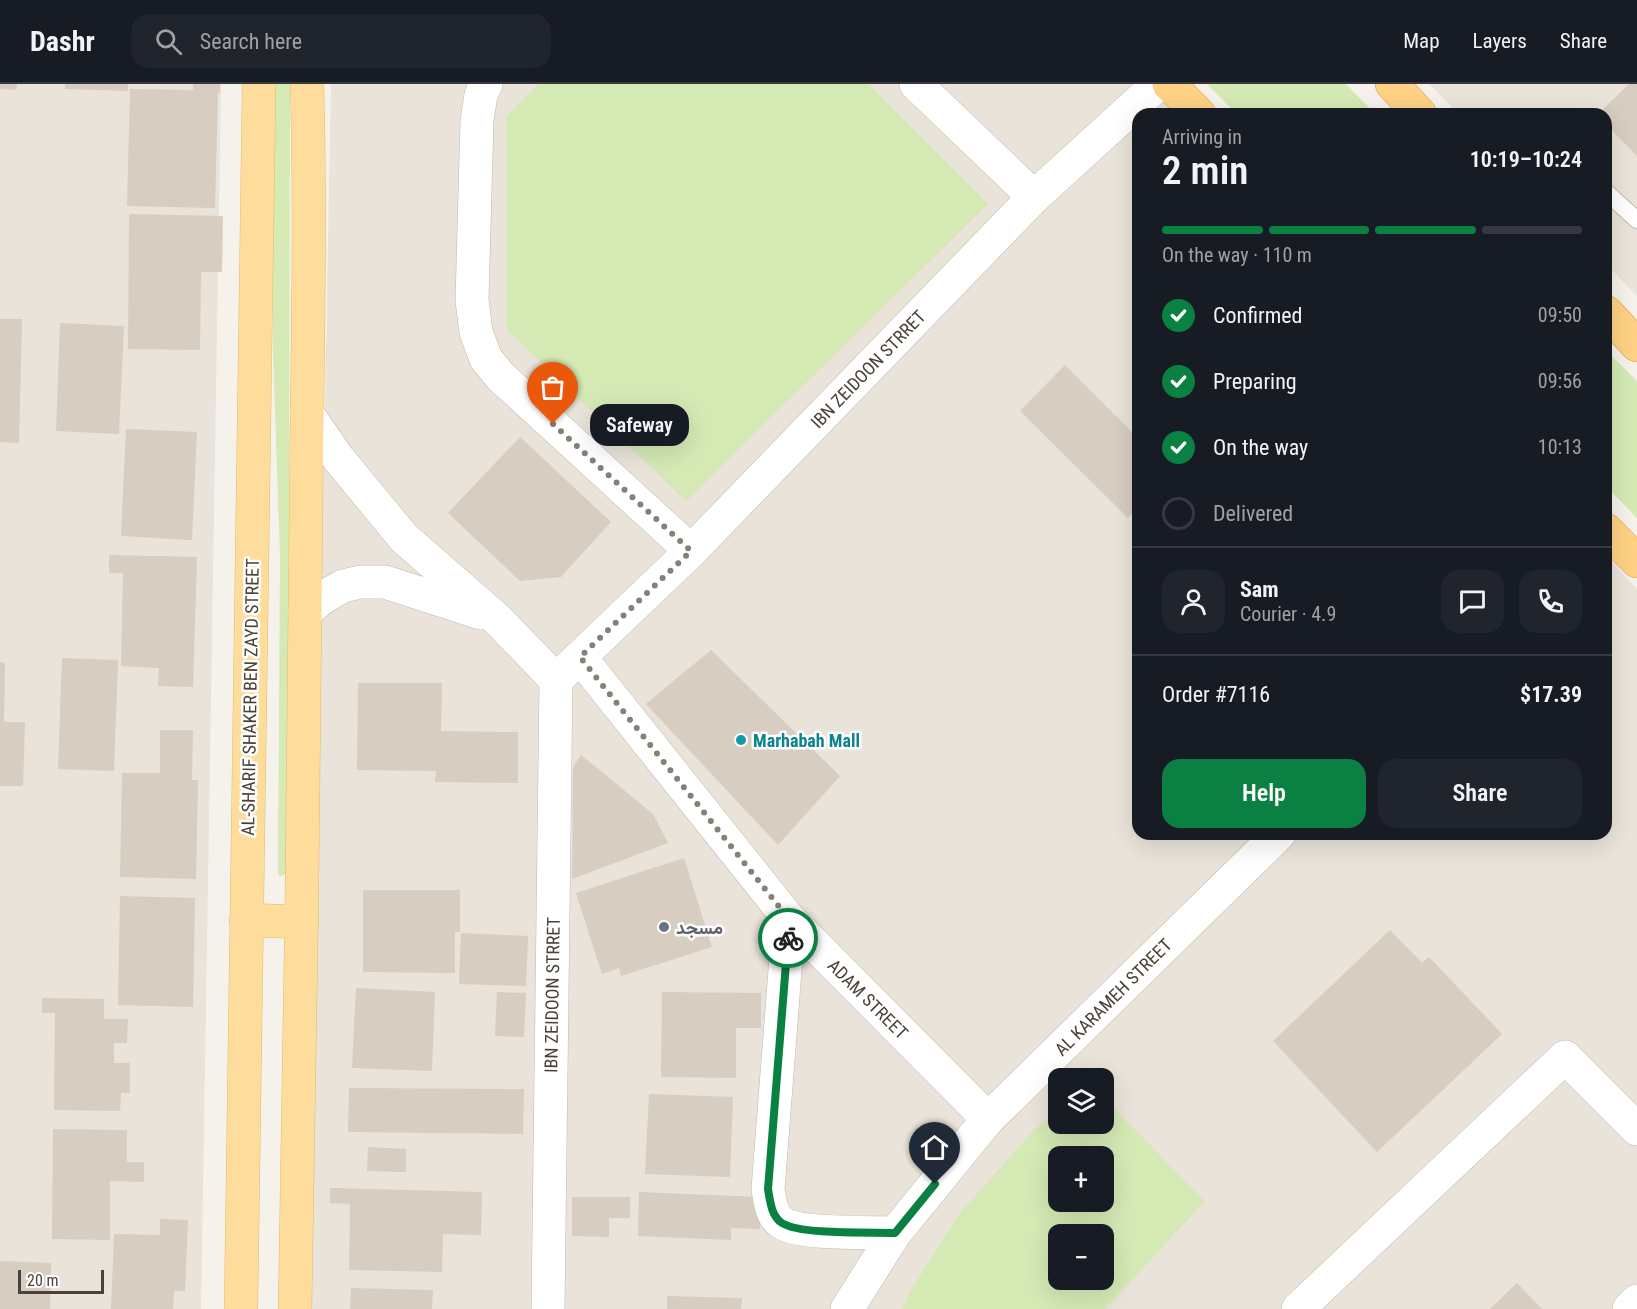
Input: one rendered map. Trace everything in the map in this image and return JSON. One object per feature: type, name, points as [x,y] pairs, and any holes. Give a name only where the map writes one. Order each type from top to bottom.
[{"type":"highway","points":[[1169,84],[1193,108]]},
{"type":"highway","points":[[1392,84],[1414,108]]},
{"type":"highway","points":[[1612,318],[1637,345]]},
{"type":"main road","name":"AL-SHARIF SHAKER BEN ZAYD STREET","points":[[241,1309],[259,84]]},
{"type":"main road","points":[[295,1309],[302,922],[308,93]]},
{"type":"main road","points":[[246,920],[302,922]]},
{"type":"street","points":[[486,84],[481,95],[477,120],[472,300],[476,332],[486,359],[501,377],[691,551]]},
{"type":"street","points":[[916,84],[1034,197]]},
{"type":"street","name":"IBN ZEIDOON STRRET","points":[[580,657],[691,551],[1034,197],[1158,84]]},
{"type":"street","points":[[307,413],[338,458],[404,538],[497,619],[556,680],[580,657]]},
{"type":"street","points":[[305,613],[321,598],[343,586],[360,582],[385,582],[497,619]]},
{"type":"street","name":"ADAM STREET","points":[[580,657],[789,919],[988,1119]]},
{"type":"street","name":"IBN ZEIDOON STRRET","points":[[548,1309],[556,680]]},
{"type":"street","name":"AL KARAMEH STREET","points":[[847,1309],[895,1233],[988,1119],[1273,840]]},
{"type":"street","points":[[789,919],[768,1189],[773,1212],[780,1222],[808,1230],[895,1233]]},
{"type":"street","points":[[1298,1309],[1565,1057],[1637,1129]]},
{"type":"street","points":[[1629,1309],[1637,1301]]},
{"type":"lane","points":[[1612,197],[1637,220]]},
{"type":"shaded area","points":[[0,84],[221,84],[201,1309],[0,1309]]},
{"type":"shaded area","points":[[331,84],[1150,84],[1173,108],[1132,108],[1132,840],[1612,840],[1612,562],[1637,589],[1637,1309],[308,1309]]},
{"type":"shaded area","points":[[1429,84],[1637,84],[1637,296],[1612,270],[1612,108],[1453,108]]},
{"type":"green space","points":[[273,84],[290,84],[288,873],[280,876],[278,874],[280,555],[273,353]]},
{"type":"green space","points":[[539,84],[868,84],[988,204],[686,501],[506,329],[506,117]]},
{"type":"green space","points":[[1207,84],[1346,84],[1369,108],[1231,108]]},
{"type":"green space","points":[[1612,356],[1637,381],[1637,518],[1612,492]]},
{"type":"green space","points":[[1114,1108],[1205,1201],[1105,1309],[903,1309],[908,1295],[960,1213],[1035,1129],[1048,1118],[1048,1134],[1114,1134]]},
{"type":"building","points":[[0,84],[17,84],[16,90],[0,89]]},
{"type":"building","points":[[65,84],[128,84],[128,91],[65,89]]},
{"type":"building","points":[[193,84],[220,84],[215,208],[127,206],[130,89],[193,90]]},
{"type":"building","points":[[1629,84],[1637,84],[1637,156],[1612,130],[1612,108],[1604,108]]},
{"type":"building","points":[[129,214],[223,216],[222,272],[201,272],[200,350],[128,349]]},
{"type":"building","points":[[0,319],[22,319],[19,443],[0,442]]},
{"type":"building","points":[[60,323],[124,326],[119,434],[56,431]]},
{"type":"building","points":[[1065,365],[1132,432],[1132,514],[1128,518],[1020,411]]},
{"type":"building","points":[[126,429],[197,432],[192,540],[121,536]]},
{"type":"building","points":[[520,437],[611,522],[561,577],[520,581],[448,513]]},
{"type":"building","points":[[109,555],[197,557],[193,687],[158,686],[159,668],[121,666],[123,573],[109,573]]},
{"type":"building","name":"Marhabah Mall","points":[[711,650],[840,776],[778,845],[646,704]]},
{"type":"building","points":[[62,658],[118,660],[114,771],[58,769]]},
{"type":"building","points":[[0,662],[5,663],[4,722],[25,722],[23,786],[0,786]]},
{"type":"building","points":[[358,683],[442,683],[441,731],[518,732],[518,783],[435,782],[436,771],[357,770]]},
{"type":"building","points":[[160,730],[193,730],[192,780],[198,780],[196,879],[120,877],[122,773],[160,773]]},
{"type":"building","points":[[581,755],[653,814],[668,843],[572,879],[573,767]]},
{"type":"building","points":[[684,858],[712,947],[621,976],[619,968],[602,974],[576,893]]},
{"type":"building","points":[[363,890],[460,890],[460,932],[455,932],[455,973],[363,972]]},
{"type":"building","points":[[120,896],[195,898],[193,1007],[118,1005]]},
{"type":"building","points":[[1390,930],[1422,963],[1429,957],[1502,1034],[1377,1152],[1273,1041]]},
{"type":"building","points":[[461,933],[528,936],[526,986],[459,984]]},
{"type":"building","points":[[356,988],[435,992],[432,1071],[352,1068]]},
{"type":"building","points":[[497,992],[526,993],[524,1037],[495,1036]]},
{"type":"building","points":[[662,992],[761,993],[761,1028],[736,1028],[736,1078],[661,1077]]},
{"type":"building","points":[[42,998],[104,999],[104,1019],[128,1019],[127,1043],[114,1043],[114,1063],[130,1063],[130,1093],[121,1093],[120,1111],[54,1110],[55,1013],[42,1013]]},
{"type":"building","points":[[349,1088],[524,1089],[523,1134],[348,1132]]},
{"type":"building","points":[[649,1094],[733,1097],[730,1177],[645,1174]]},
{"type":"building","points":[[53,1129],[127,1130],[127,1162],[144,1162],[144,1182],[110,1181],[110,1240],[52,1239]]},
{"type":"building","points":[[368,1147],[406,1149],[406,1172],[367,1171]]},
{"type":"building","points":[[330,1188],[482,1192],[481,1235],[443,1234],[442,1272],[349,1270],[350,1204],[330,1203]]},
{"type":"building","points":[[639,1192],[761,1197],[760,1229],[731,1228],[731,1240],[638,1236]]},
{"type":"building","points":[[572,1197],[630,1197],[630,1218],[609,1218],[609,1237],[572,1236]]},
{"type":"building","points":[[160,1219],[188,1220],[185,1291],[174,1291],[173,1309],[111,1309],[114,1234],[160,1235]]},
{"type":"building","points":[[0,1261],[51,1263],[50,1309],[0,1309]]},
{"type":"building","points":[[1517,1283],[1542,1309],[1490,1309]]},
{"type":"building","points":[[351,1288],[433,1290],[432,1309],[350,1309]]},
{"type":"building","points":[[667,1296],[742,1298],[741,1309],[667,1309]]},
{"type":"way so far","points":[[553,424],[691,551],[580,657],[789,919],[788,938]]},
{"type":"place","name":"Safeway","points":[[553,424]]},
{"type":"place","name":"Marhabah Mall","points":[[741,740]]},
{"type":"place","name":"مسجد","points":[[664,927]]},
{"type":"route","points":[[788,938],[768,1189],[773,1212],[780,1222],[808,1230],[895,1233],[935,1184]]}]
